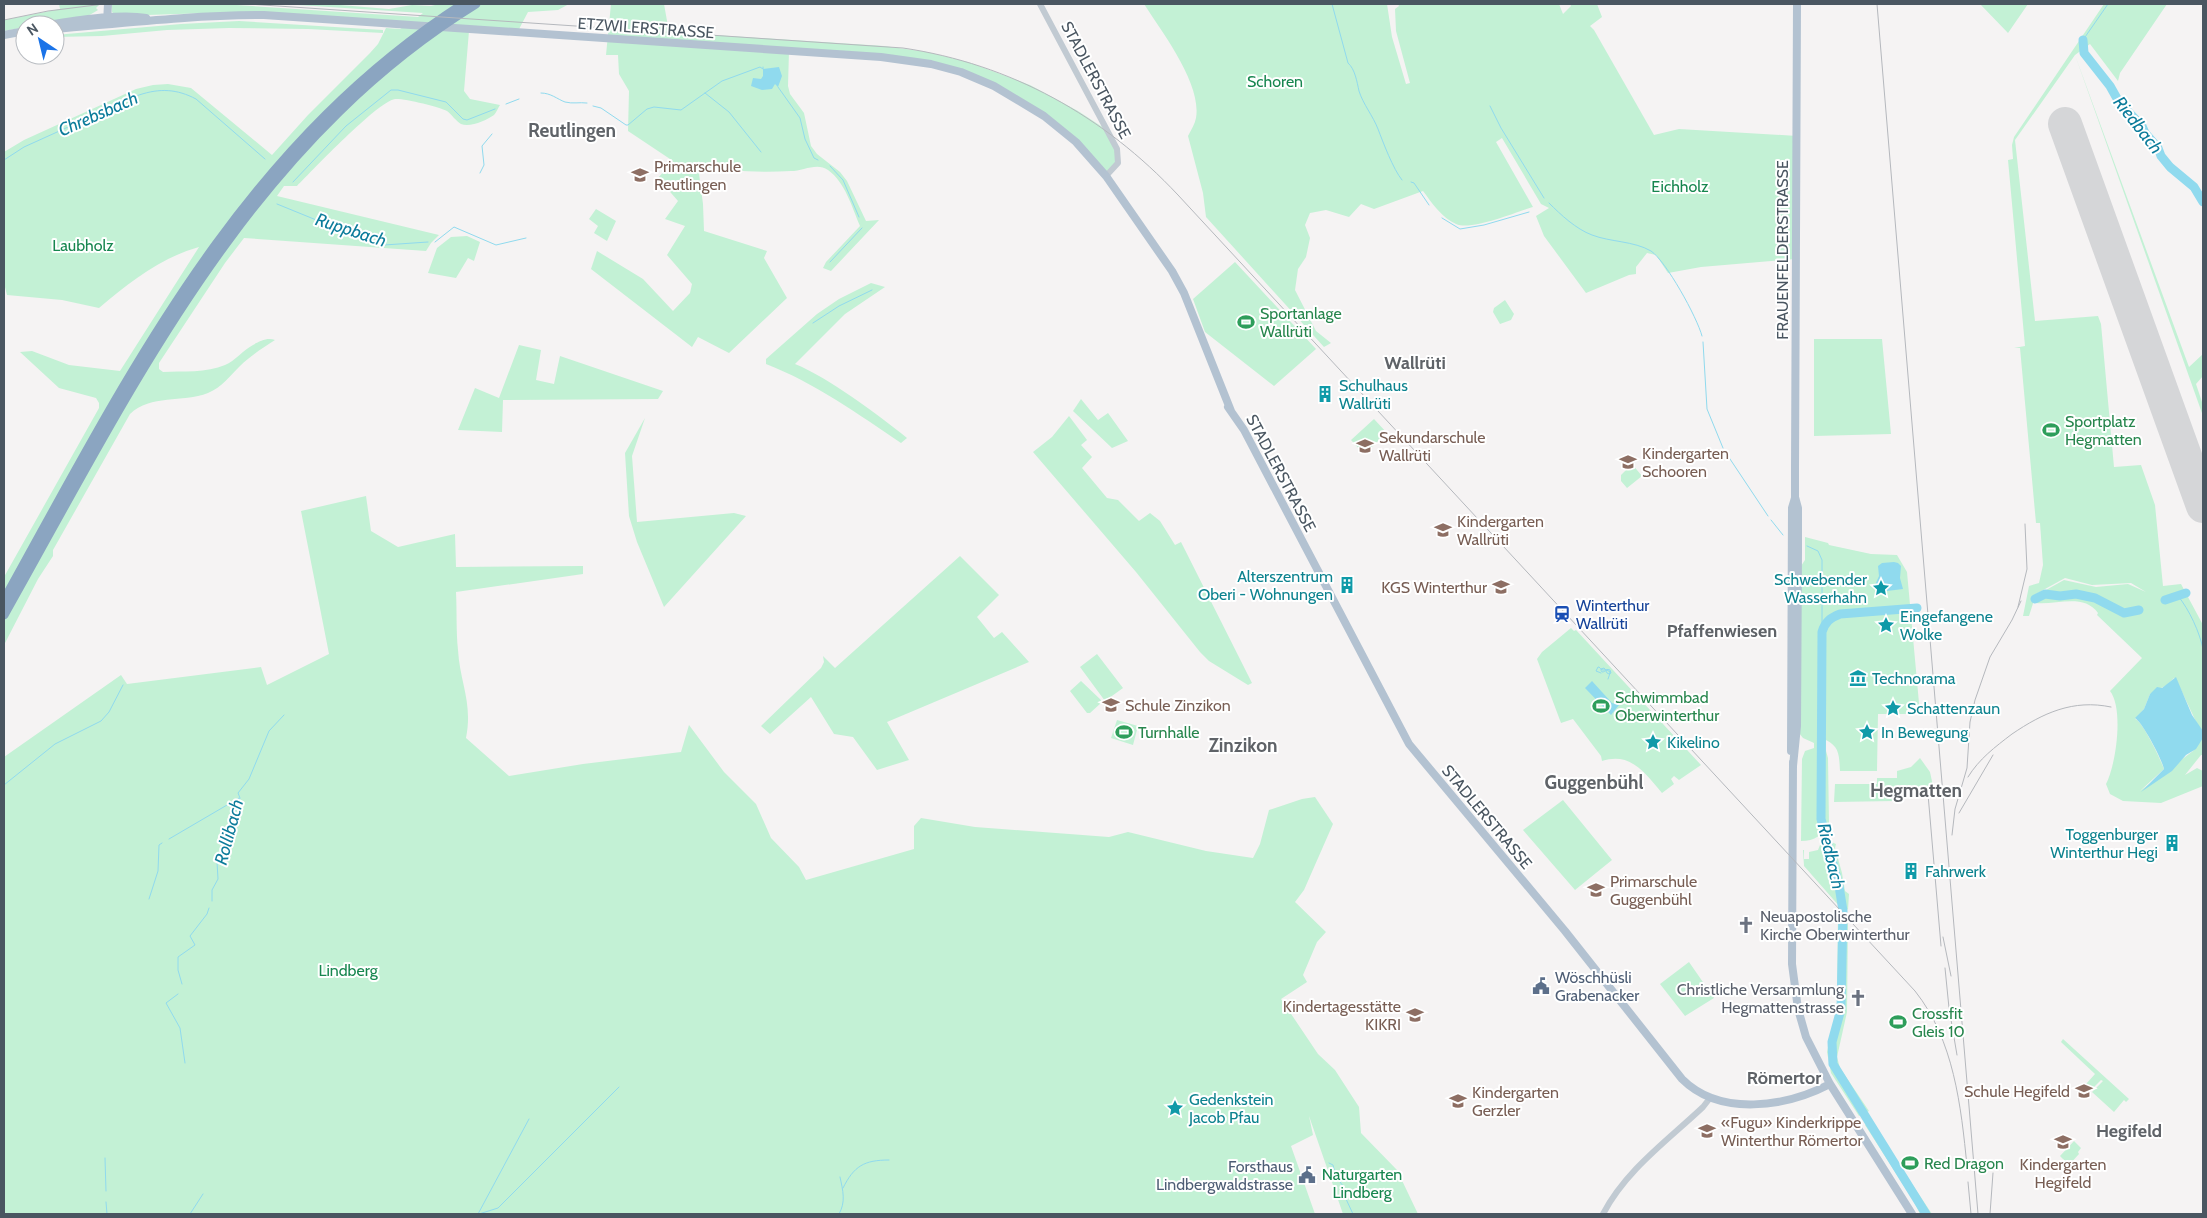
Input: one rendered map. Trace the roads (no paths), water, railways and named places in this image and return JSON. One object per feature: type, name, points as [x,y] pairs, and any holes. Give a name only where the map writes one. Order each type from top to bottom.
[{"type":"highway","points":[[4,600],[145,351],[188,284],[236,216],[292,149],[342,98],[398,49],[463,4]]},
{"type":"highway","points":[[4,615],[139,375],[196,285],[244,218],[305,145],[361,90],[423,39],[476,4]]},
{"type":"main road","points":[[107,21],[108,4]]},
{"type":"main road","name":"FRAUENFELDERSTRASSE","points":[[1797,4],[1795,497],[1798,508],[1797,690],[1794,766],[1794,986],[1806,1037],[1830,1084],[1912,1214]]},
{"type":"main road","name":"ETZWILERSTRASSE","points":[[65,24],[264,15],[881,57],[931,64],[978,79],[1027,105],[1064,131],[1106,176]]},
{"type":"main road","name":"ETZWILERSTRASSE","points":[[65,27],[107,21]]},
{"type":"main road","name":"STADLERSTRASSE","points":[[1106,176],[1172,271],[1184,293],[1231,411],[1244,430],[1409,744],[1570,938],[1674,1069],[1692,1088],[1710,1098],[1748,1104],[1779,1102],[1809,1094],[1830,1084]]},
{"type":"street","name":"STADLERSTRASSE","points":[[1040,4],[1117,149],[1118,164],[1106,176]]},
{"type":"street","points":[[1603,1214],[1632,1173],[1703,1107],[1710,1098]]},
{"type":"water","points":[[779,67],[782,76],[778,87],[775,84],[772,89],[762,90],[751,86],[753,78],[761,79],[763,69]]},
{"type":"water","points":[[1894,562],[1901,566],[1900,578],[1903,589],[1879,592],[1875,585],[1879,576],[1878,566],[1882,563]]},
{"type":"water","points":[[2176,677],[2192,715],[2203,731],[2203,738],[2196,749],[2186,755],[2172,771],[2141,792],[2164,769],[2151,740],[2135,718],[2144,709],[2150,694],[2157,687],[2162,688]]},
{"type":"water","points":[[1592,681],[1612,703],[1619,705],[1611,715],[1585,688]]},
{"type":"waterway","points":[[1332,4],[1348,63],[1354,72],[1361,96],[1402,180]]},
{"type":"waterway","points":[[2083,40],[2108,4]]},
{"type":"waterway","name":"Riedbach","points":[[2083,40],[2084,53],[2110,86],[2119,102],[2142,126],[2170,167],[2194,187],[2203,202]]},
{"type":"waterway","name":"Chrebsbach","points":[[593,106],[601,108],[628,125],[647,109],[654,107],[681,110],[722,81],[760,67],[763,69],[763,67]]},
{"type":"waterway","points":[[778,87],[800,118],[805,139],[814,158],[818,160]]},
{"type":"waterway","name":"Chrebsbach","points":[[293,182],[346,126],[391,90],[446,102],[463,119],[467,120],[495,109]]},
{"type":"waterway","name":"Chrebsbach","points":[[4,160],[24,147],[139,95],[154,91],[175,91],[196,99],[265,159]]},
{"type":"waterway","name":"Chrebsbach","points":[[541,93],[551,95],[565,102],[587,103]]},
{"type":"waterway","points":[[705,93],[729,112],[761,152]]},
{"type":"waterway","name":"Chrebsbach","points":[[506,104],[519,99]]},
{"type":"waterway","points":[[1490,106],[1501,128],[1544,198]]},
{"type":"waterway","points":[[480,173],[484,165],[482,146],[492,134]]},
{"type":"waterway","points":[[830,166],[843,180],[859,217]]},
{"type":"waterway","points":[[1411,182],[1414,183],[1429,205]]},
{"type":"waterway","points":[[1549,203],[1569,221],[1586,232],[1599,237],[1637,245],[1651,251],[1665,266],[1680,290],[1702,336]]},
{"type":"waterway","name":"Ruppbach","points":[[277,204],[358,237],[384,245],[428,242]]},
{"type":"waterway","points":[[1442,218],[1460,229],[1484,225],[1529,212]]},
{"type":"waterway","name":"Ruppbach","points":[[435,242],[454,227],[496,245],[526,238]]},
{"type":"waterway","points":[[830,262],[862,228]]},
{"type":"waterway","points":[[813,323],[839,306],[872,290]]},
{"type":"waterway","points":[[1703,342],[1707,409],[1723,448]]},
{"type":"waterway","points":[[1728,456],[1768,516]]},
{"type":"waterway","points":[[1771,520],[1783,535]]},
{"type":"waterway","points":[[1807,546],[1818,551],[1822,560],[1822,632]]},
{"type":"waterway","name":"Riedbach","points":[[2165,600],[2186,593]]},
{"type":"waterway","name":"Riedbach","points":[[2035,599],[2045,594],[2060,596],[2076,594],[2095,598],[2124,613],[2139,610]]},
{"type":"waterway","points":[[2178,596],[2194,621],[2203,649]]},
{"type":"waterway","name":"Riedbach","points":[[1917,608],[1840,614],[1828,621],[1823,629],[1821,819],[1839,886],[1843,911],[1841,1009],[1832,1042],[1833,1064],[1926,1214]]},
{"type":"waterway","points":[[1601,673],[1596,671],[1598,667],[1599,667],[1601,669],[1602,670],[1603,670],[1604,670],[1605,670],[1606,670],[1610,670],[1611,673],[1609,674],[1607,673],[1606,670],[1604,668],[1601,669],[1602,672],[1606,670],[1610,672],[1610,673],[1610,674],[1608,679]]},
{"type":"waterway","points":[[4,785],[55,744],[101,721],[109,712],[123,685]]},
{"type":"waterway","name":"Rollibach","points":[[212,901],[212,890],[218,879],[217,862],[240,798],[238,793],[249,779],[269,731],[284,715]]},
{"type":"waterway","points":[[169,839],[239,798]]},
{"type":"waterway","points":[[149,899],[158,871],[159,845],[162,843]]},
{"type":"waterway","name":"Rollibach","points":[[182,984],[178,970],[178,957],[195,945],[190,936],[207,914],[209,908]]},
{"type":"waterway","points":[[178,994],[166,1003],[180,1028],[185,1063]]},
{"type":"waterway","points":[[479,1214],[498,1208],[619,1087]]},
{"type":"waterway","points":[[478,1214],[529,1119]]},
{"type":"waterway","points":[[105,1158],[106,1191]]},
{"type":"waterway","points":[[843,1188],[856,1169],[873,1161],[889,1160]]},
{"type":"waterway","points":[[1329,1163],[1333,1165],[1336,1177],[1344,1187],[1346,1199],[1353,1214]]},
{"type":"waterway","points":[[839,1214],[843,1201],[840,1177]]},
{"type":"waterway","points":[[190,1214],[203,1194]]},
{"type":"waterway","points":[[106,1202],[107,1214]]},
{"type":"railway","points":[[4,20],[48,11],[104,4]]},
{"type":"railway","points":[[248,4],[903,48],[943,56],[981,67],[1018,81],[1053,98],[1087,118],[1119,141],[1178,195],[1915,991],[1928,1010],[1947,1052],[1958,1097],[1967,1166]]},
{"type":"railway","points":[[1877,4],[1978,1214]]},
{"type":"railway","points":[[2018,607],[2027,569],[2025,524]]},
{"type":"railway","points":[[1952,835],[1955,809],[1967,768],[1970,722],[1975,700],[1990,657],[2021,601]]},
{"type":"railway","points":[[1968,777],[1982,759],[2012,734],[2047,714],[2071,706],[2097,705],[2111,707]]},
{"type":"railway","points":[[1959,813],[1993,755]]},
{"type":"railway","points":[[1928,794],[1941,946]]},
{"type":"railway","points":[[1943,937],[1951,976]]},
{"type":"railway","points":[[1945,968],[1949,1008],[1957,1055]]},
{"type":"railway","points":[[1990,1214],[1993,1173]]},
{"type":"railway","points":[[1968,1182],[1971,1214]]},
{"type":"place","name":"Primarschule Reutlingen","points":[[640,175]]},
{"type":"place","name":"Sportanlage Wallrüti","points":[[1246,322]]},
{"type":"place","name":"Schulhaus Wallrüti","points":[[1325,394]]},
{"type":"place","name":"Sportplatz Hegmatten","points":[[2051,430]]},
{"type":"place","name":"Sekundarschule Wallrüti","points":[[1365,446]]},
{"type":"place","name":"Kindergarten Schooren","points":[[1628,462]]},
{"type":"place","name":"Kindergarten Wallrüti","points":[[1443,530]]},
{"type":"place","name":"Alterszentrum Oberi - Wohnungen","points":[[1347,585]]},
{"type":"place","name":"KGS Winterthur","points":[[1501,587]]},
{"type":"place","name":"Schwebender Wasserhahn","points":[[1881,588]]},
{"type":"place","name":"Winterthur Wallrüti","points":[[1562,614]]},
{"type":"place","name":"Eingefangene Wolke","points":[[1886,625]]},
{"type":"place","name":"Technorama","points":[[1858,678]]},
{"type":"place","name":"Schule Zinzikon","points":[[1111,705]]},
{"type":"place","name":"Schwimmbad Oberwinterthur","points":[[1601,706]]},
{"type":"place","name":"Schattenzaun","points":[[1893,708]]},
{"type":"place","name":"Turnhalle","points":[[1124,732]]},
{"type":"place","name":"In Bewegung","points":[[1867,732]]},
{"type":"place","name":"Kikelino","points":[[1653,742]]},
{"type":"place","name":"Toggenburger Winterthur Hegi","points":[[2172,843]]},
{"type":"place","name":"Fahrwerk","points":[[1911,871]]},
{"type":"place","name":"Primarschule Guggenbühl","points":[[1596,890]]},
{"type":"place","name":"Neuapostolische Kirche Oberwinterthur","points":[[1746,925]]},
{"type":"place","name":"Wöschhüsli Grabenacker","points":[[1541,986]]},
{"type":"place","name":"Christliche Versammlung Hegmattenstrasse","points":[[1858,998]]},
{"type":"place","name":"Kindertagesstätte KIKRI","points":[[1415,1015]]},
{"type":"place","name":"Crossfit Gleis 10","points":[[1898,1022]]},
{"type":"place","name":"Schule Hegifeld","points":[[2084,1091]]},
{"type":"place","name":"Kindergarten Gerzler","points":[[1458,1101]]},
{"type":"place","name":"Gedenkstein Jacob Pfau","points":[[1175,1108]]},
{"type":"place","name":"«Fugu» Kinderkrippe Winterthur Römertor","points":[[1707,1131]]},
{"type":"place","name":"Kindergarten Hegifeld","points":[[2063,1142]]},
{"type":"place","name":"Red Dragon","points":[[1910,1163]]},
{"type":"place","name":"Forsthaus Lindbergwaldstrasse","points":[[1307,1175]]},
{"type":"district","name":"Reutlingen","points":[[572,130]]},
{"type":"district","name":"Wallrüti","points":[[1415,363]]},
{"type":"district","name":"Pfaffenwiesen","points":[[1722,631]]},
{"type":"district","name":"Zinzikon","points":[[1243,745]]},
{"type":"district","name":"Guggenbühl","points":[[1594,782]]},
{"type":"district","name":"Hegmatten","points":[[1916,790]]},
{"type":"district","name":"Römertor","points":[[1784,1078]]},
{"type":"district","name":"Hegifeld","points":[[2129,1131]]},
{"type":"park label","name":"Schoren","points":[[1275,81]]},
{"type":"park label","name":"Eichholz","points":[[1680,186]]},
{"type":"park label","name":"Laubholz","points":[[83,245]]},
{"type":"park label","name":"Lindberg","points":[[348,970]]},
{"type":"park label","name":"Naturgarten Lindberg","points":[[1362,1183]]}]
